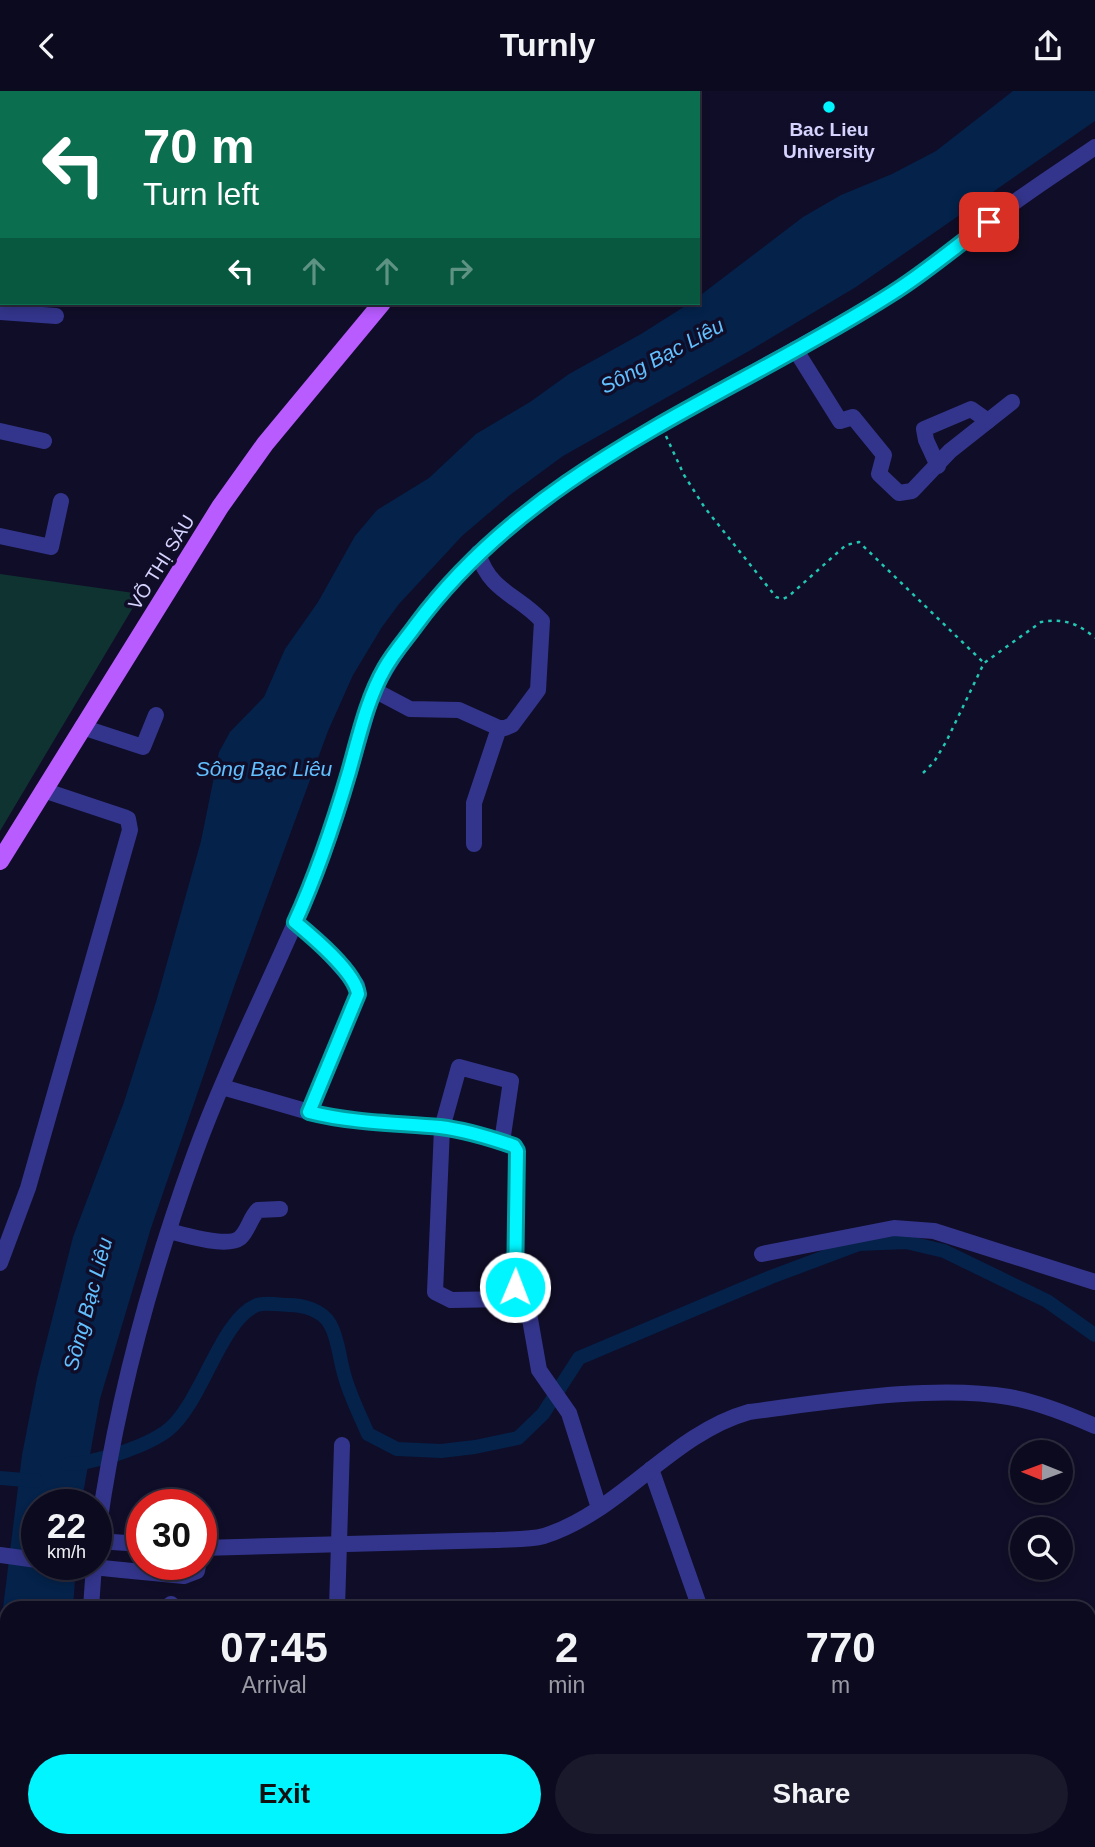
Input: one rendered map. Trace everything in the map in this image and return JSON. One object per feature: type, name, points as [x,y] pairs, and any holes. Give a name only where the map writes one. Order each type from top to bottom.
[{"type":"main road","name":"VÕ THỊ SÁU","points":[[0,861],[235,486],[265,444],[380,305]]},
{"type":"street","points":[[105,1489],[131,1360],[194,1155],[309,891],[342,796],[374,690],[386,666],[439,594],[478,552],[591,465],[891,294],[1008,207],[1095,147]]},
{"type":"street","points":[[0,312],[57,316]]},
{"type":"street","points":[[795,349],[840,421],[853,417],[884,455],[879,474],[899,493],[912,491],[950,451],[1012,402]]},
{"type":"street","points":[[938,466],[924,429],[971,409],[988,421]]},
{"type":"street","points":[[0,431],[44,441]]},
{"type":"street","points":[[0,536],[51,547],[61,501]]},
{"type":"street","points":[[374,690],[410,709],[459,710],[499,728],[512,725],[538,690],[542,621],[492,581],[483,571],[478,552]]},
{"type":"street","points":[[82,727],[143,747],[156,715]]},
{"type":"street","points":[[474,844],[474,803],[499,728]]},
{"type":"street","points":[[0,1263],[28,1188],[131,830],[128,819],[124,817],[43,790]]},
{"type":"street","points":[[295,922],[321,945],[357,985],[358,994],[309,1112]]},
{"type":"street","points":[[502,1142],[511,1081],[459,1067],[442,1128],[435,1292],[443,1299],[517,1299],[528,1304],[539,1370],[569,1413],[599,1508]]},
{"type":"street","points":[[222,1087],[332,1118],[442,1128],[514,1146],[517,1151],[517,1299]]},
{"type":"street","points":[[169,1231],[206,1240],[234,1241],[242,1236],[258,1210],[280,1209]]},
{"type":"street","points":[[762,1254],[894,1228],[934,1231],[1095,1282]]},
{"type":"street","points":[[217,1548],[543,1536],[613,1500],[652,1469],[729,1417],[749,1412],[930,1393],[994,1395],[1017,1399],[1095,1426]]},
{"type":"street","points":[[337,1601],[342,1445]]},
{"type":"street","points":[[652,1469],[698,1601]]},
{"type":"street","points":[[0,1555],[21,1558]]},
{"type":"street","points":[[91,1601],[93,1580]]},
{"type":"path","points":[[661,423],[684,475],[705,508],[776,597],[783,599],[789,596],[846,545],[859,542],[984,663]]},
{"type":"path","points":[[923,773],[934,762],[946,742],[984,663],[1041,622],[1074,623],[1095,638]]},
{"type":"green space","points":[[0,574],[141,594],[0,831]]},
{"type":"water","name":"Sông Bạc Liêu","points":[[1013,91],[1095,91],[1095,121],[856,287],[563,456],[510,495],[462,536],[399,604],[382,627],[353,675],[328,731],[235,984],[151,1228],[100,1399],[84,1489],[21,1489],[21,1580],[75,1580],[73,1601],[4,1601],[22,1455],[37,1378],[73,1237],[124,1102],[156,1002],[201,841],[219,752],[230,732],[264,697],[285,649],[318,602],[355,536],[377,510],[429,478],[476,434],[530,402],[569,374],[687,305],[700,305],[700,295],[803,217],[841,195],[892,174],[936,151]]},
{"type":"waterway","points":[[68,1464],[120,1453],[168,1430],[191,1401],[232,1327],[244,1314],[260,1304],[306,1307],[327,1319],[335,1335],[348,1386],[368,1434],[397,1449],[441,1451],[518,1438],[543,1414],[579,1358],[771,1277],[859,1244],[906,1242],[944,1251],[1047,1301],[1095,1335]]},
{"type":"waterway","points":[[0,1478],[37,1481]]},
{"type":"place","name":"Bac Lieu University","points":[[829,107]]},
{"type":"route","points":[[515,1287],[517,1151],[514,1146],[442,1128],[388,1125],[332,1118],[309,1112],[339,1037],[358,1001],[358,994],[357,985],[321,945],[295,922],[309,891],[342,796],[373,692],[386,666],[439,594],[478,552],[535,506],[591,465],[661,423],[891,294],[989,222]]}]
